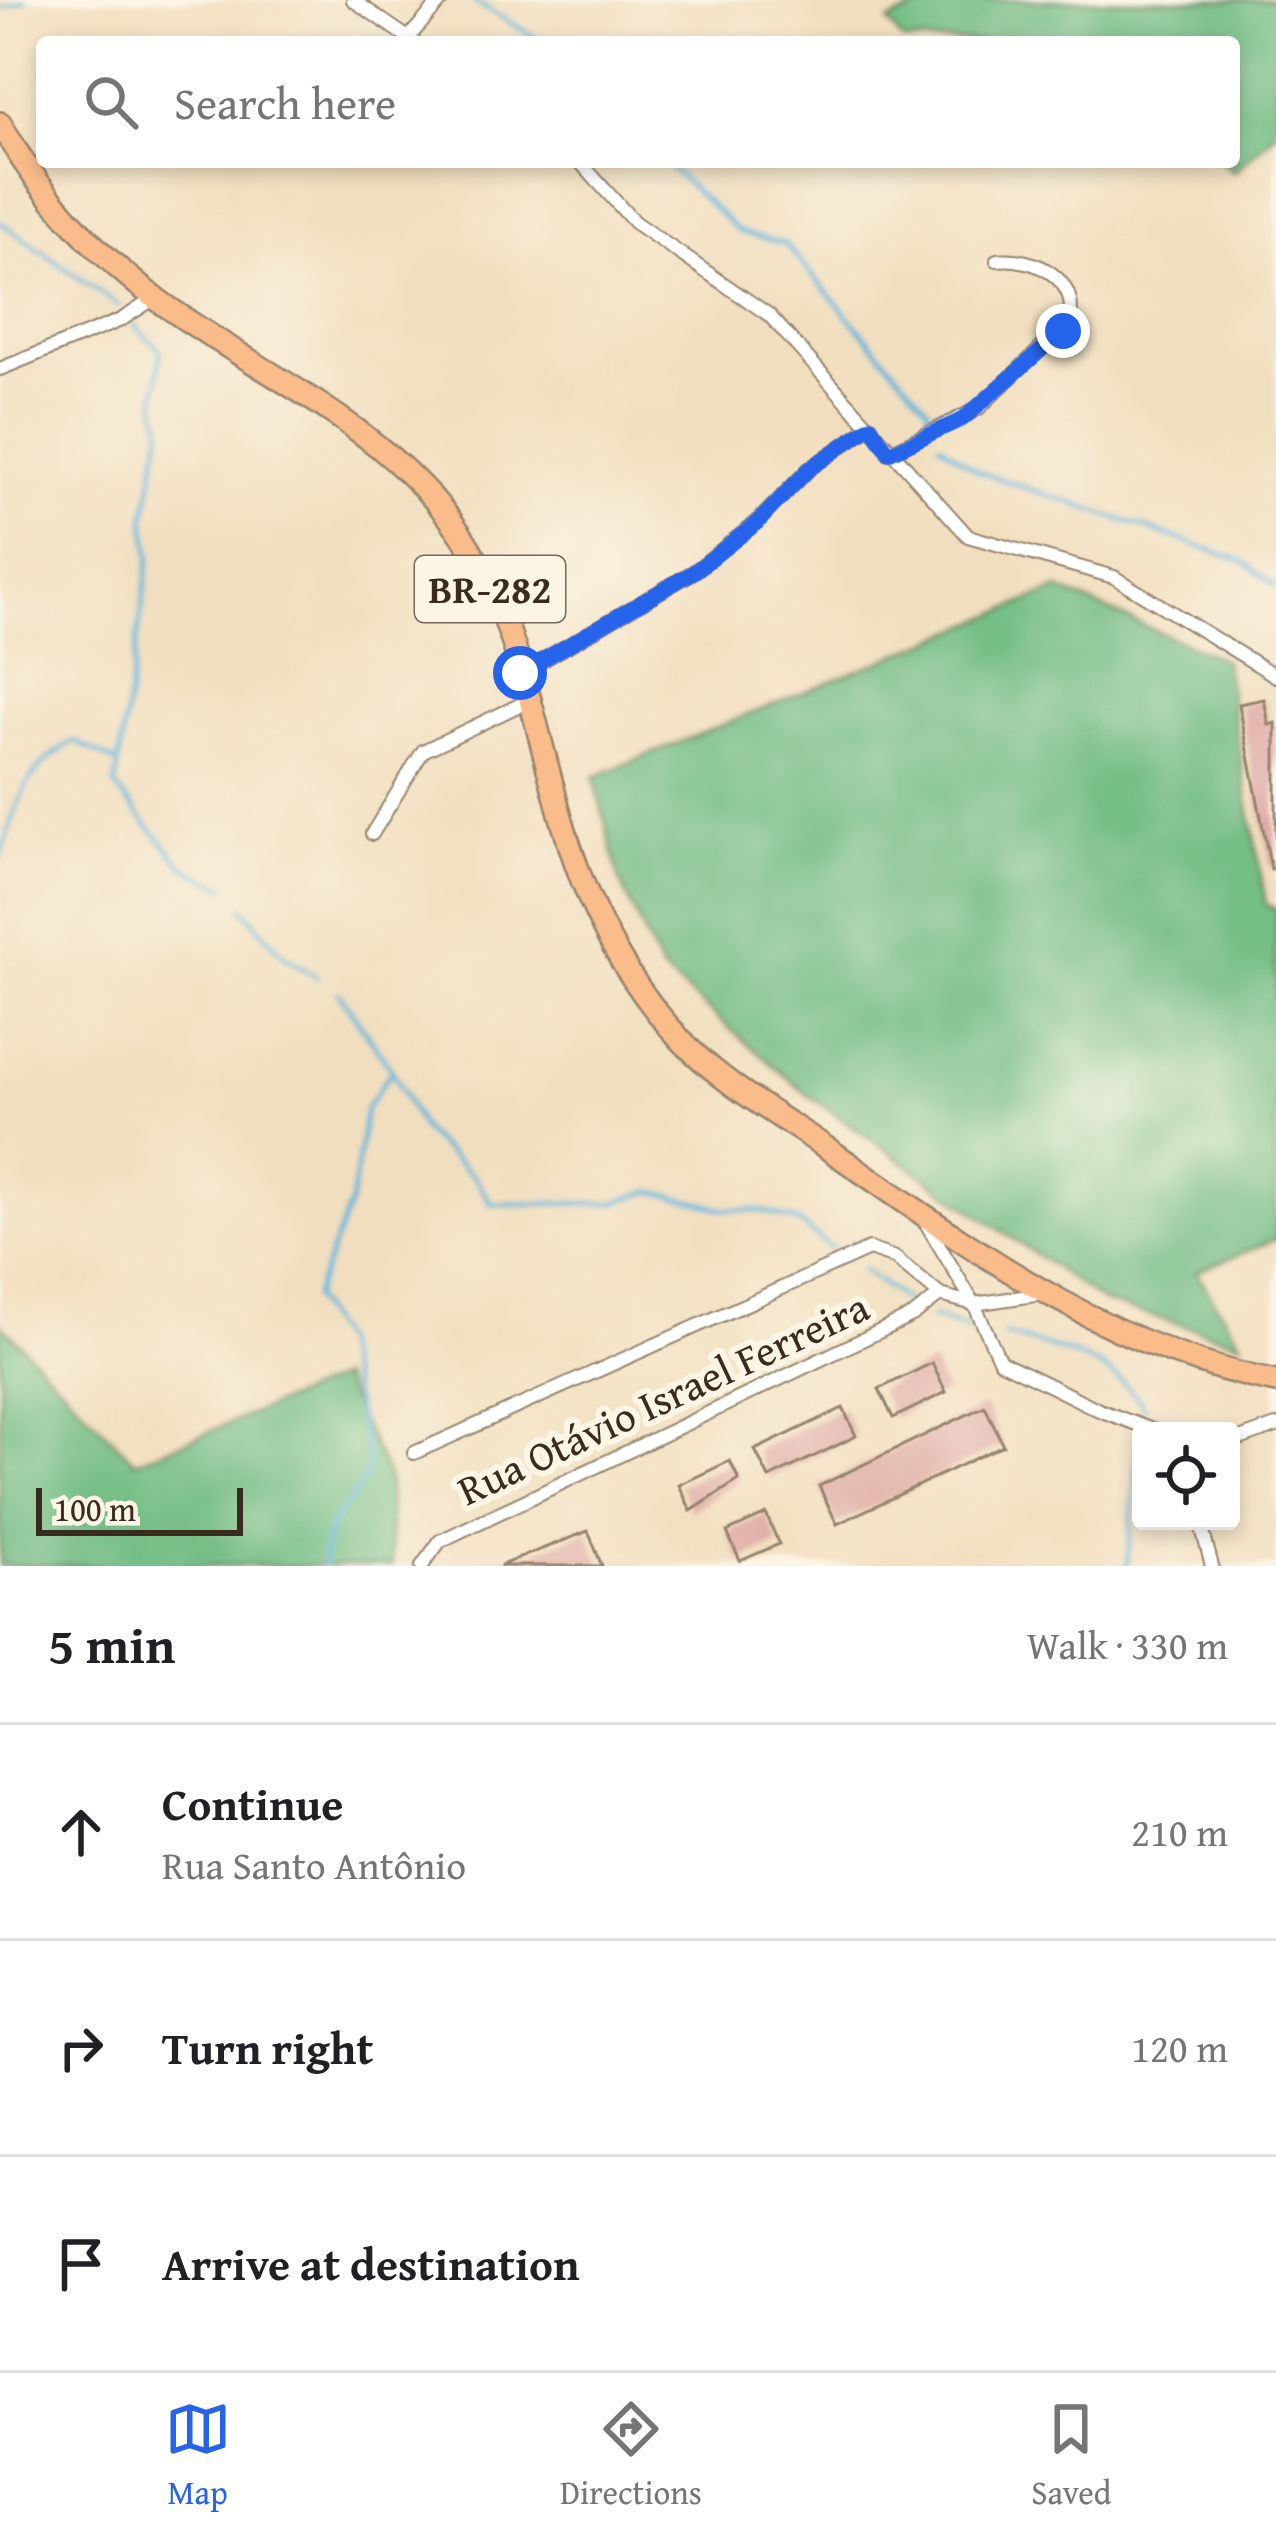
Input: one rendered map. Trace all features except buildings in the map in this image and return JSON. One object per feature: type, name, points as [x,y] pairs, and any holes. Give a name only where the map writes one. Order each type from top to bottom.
[{"type":"highway","name":"BR-282","points":[[0,123],[70,221],[155,298],[384,448],[444,511],[493,595],[586,891],[607,937],[653,1007],[713,1069],[1042,1294],[1162,1352],[1276,1382]]},
{"type":"street","points":[[353,0],[405,36]]},
{"type":"street","points":[[414,36],[442,0]]},
{"type":"street","points":[[585,168],[634,222],[769,315],[968,536],[1114,578],[1276,676]]},
{"type":"street","points":[[889,453],[979,408],[1070,320],[1070,302],[1047,268],[1024,259],[997,260]]},
{"type":"street","points":[[0,369],[121,320],[155,298]]},
{"type":"street","points":[[520,673],[695,571],[758,522],[809,469],[871,426]]},
{"type":"street","points":[[372,834],[423,751],[528,701]]},
{"type":"street","points":[[916,1210],[982,1311],[1000,1361],[1135,1422]]},
{"type":"street","points":[[414,1453],[856,1252],[869,1249],[895,1258],[940,1295],[974,1304],[1042,1294]]},
{"type":"street","name":"Rua Otávio Israel Ferreira","points":[[422,1566],[440,1540],[914,1315],[940,1295]]},
{"type":"street","points":[[1240,1439],[1276,1426]]},
{"type":"street","points":[[1202,1530],[1212,1566]]},
{"type":"green space","points":[[935,0],[1276,0],[1276,131],[1240,166],[1240,36],[1126,36],[1122,30],[1108,36],[899,36],[888,22]]},
{"type":"green space","points":[[1058,589],[1224,660],[1266,905],[1276,909],[1276,1239],[1196,1272],[1241,1342],[1103,1302],[807,1094],[661,970],[620,882],[594,777]]},
{"type":"green space","points":[[0,1323],[135,1462],[340,1378],[387,1474],[392,1566],[0,1566]]},
{"type":"waterway","points":[[0,9],[25,0]]},
{"type":"waterway","points":[[471,0],[534,36]]},
{"type":"waterway","points":[[670,168],[739,232],[785,244],[928,407],[931,427]]},
{"type":"waterway","points":[[0,222],[119,306]]},
{"type":"waterway","points":[[133,324],[161,351],[156,402],[162,428],[145,519],[150,556],[115,787],[184,867],[226,888]]},
{"type":"waterway","points":[[940,443],[977,471],[1243,561],[1276,587]]},
{"type":"waterway","points":[[0,857],[24,790],[56,753],[74,741],[117,763]]},
{"type":"waterway","points":[[243,908],[284,956],[317,977]]},
{"type":"waterway","points":[[339,993],[392,1070],[422,1130],[476,1179],[492,1204],[614,1203],[651,1191],[798,1222],[832,1249]]},
{"type":"waterway","points":[[324,1566],[328,1532],[357,1491],[369,1462],[340,1342],[313,1298],[351,1201],[366,1108],[392,1070]]},
{"type":"waterway","points":[[863,1270],[913,1307]]},
{"type":"waterway","points":[[931,1317],[978,1332]]},
{"type":"waterway","points":[[1004,1335],[1083,1358],[1116,1377],[1145,1408]]},
{"type":"waterway","points":[[1127,1566],[1132,1515]]},
{"type":"route","points":[[520,673],[695,571],[758,522],[809,469],[871,426],[889,453],[963,419],[1063,331]]}]
